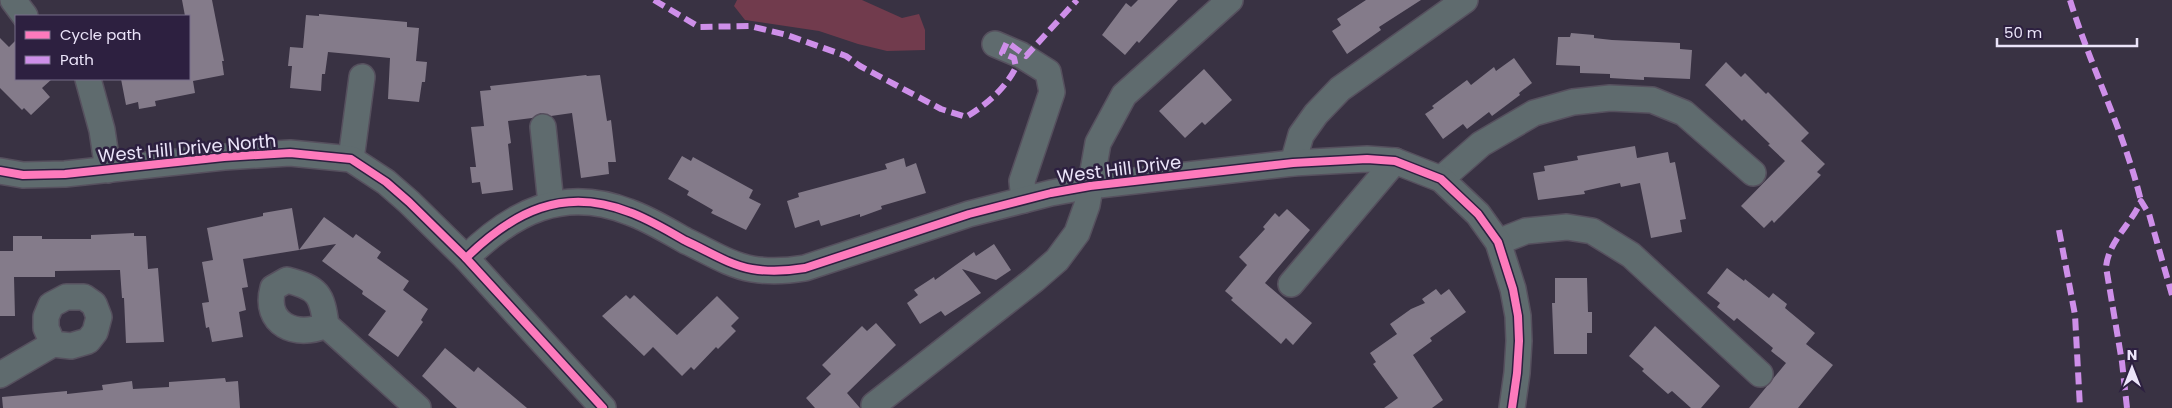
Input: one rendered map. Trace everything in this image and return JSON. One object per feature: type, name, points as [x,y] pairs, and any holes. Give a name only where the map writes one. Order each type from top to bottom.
[{"type":"street","points":[[13,0],[24,15]]},
{"type":"street","points":[[874,405],[1057,260],[1077,233],[1087,205],[1098,143],[1124,95],[1230,0]]},
{"type":"street","points":[[1293,163],[1301,135],[1316,114],[1340,89],[1465,0]]},
{"type":"street","points":[[995,44],[1021,55],[1048,72],[1052,92],[1022,180],[1024,200]]},
{"type":"street","points":[[351,159],[362,77]]},
{"type":"street","points":[[88,80],[102,130],[108,170]]},
{"type":"street","points":[[1441,179],[1481,144],[1534,113],[1573,102],[1610,98],[1652,100],[1684,113],[1753,173]]},
{"type":"street","points":[[543,127],[551,204]]},
{"type":"street","name":"West Hill Drive North","points":[[0,171],[22,175],[108,170],[290,153],[351,159],[386,182],[466,258],[603,408]]},
{"type":"street","name":"West Hill Drive","points":[[466,258],[482,242],[522,214],[551,204],[567,201],[592,203],[629,211],[730,263],[752,269],[778,272],[805,268],[969,214],[1090,186],[1293,163],[1367,159],[1395,161],[1415,167],[1441,179],[1478,214],[1498,242],[1513,289],[1518,316],[1519,349],[1512,408]]},
{"type":"street","points":[[1292,284],[1395,161]]},
{"type":"street","points":[[1498,242],[1526,231],[1567,227],[1592,231],[1631,255],[1760,374]]},
{"type":"street","points":[[326,325],[418,408]]},
{"type":"street","points":[[0,376],[53,344]]},
{"type":"shaded area","points":[[737,0],[862,0],[902,18],[919,14],[925,30],[925,50],[887,51],[819,31],[745,20],[734,6]]},
{"type":"building","points":[[182,0],[212,0],[224,61],[222,61],[224,75],[193,81],[195,93],[155,101],[156,106],[139,109],[138,102],[126,105],[121,80],[190,80],[190,15],[185,15]]},
{"type":"building","points":[[1138,0],[1178,0],[1139,43],[1137,41],[1125,55],[1102,35],[1126,3],[1131,7]]},
{"type":"building","points":[[1366,0],[1421,0],[1379,27],[1381,30],[1347,54],[1332,31],[1341,25],[1337,19]]},
{"type":"building","points":[[319,14],[407,22],[407,27],[419,28],[416,61],[427,62],[425,82],[422,82],[419,102],[388,99],[390,58],[328,52],[325,74],[322,74],[321,91],[290,88],[292,66],[288,66],[290,47],[303,48],[306,15],[319,16]]},
{"type":"building","points":[[1571,33],[1594,35],[1594,38],[1612,40],[1680,43],[1680,49],[1692,50],[1690,79],[1644,77],[1644,80],[1610,78],[1610,74],[1580,73],[1580,66],[1556,65],[1558,37],[1570,37]]},
{"type":"building","points":[[0,38],[9,47],[15,41],[15,80],[51,80],[42,88],[50,97],[31,115],[24,108],[22,110],[0,88]]},
{"type":"building","points":[[1514,58],[1532,83],[1519,93],[1520,95],[1492,116],[1489,112],[1467,129],[1463,124],[1443,139],[1425,114],[1434,108],[1432,106],[1467,80],[1471,85],[1494,67],[1496,71]]},
{"type":"building","points":[[1726,62],[1741,77],[1745,73],[1766,94],[1768,92],[1809,133],[1801,141],[1825,164],[1817,172],[1821,175],[1774,223],[1772,220],[1764,228],[1741,206],[1785,161],[1744,119],[1742,121],[1705,85]]},
{"type":"building","points":[[1204,69],[1232,100],[1205,125],[1202,122],[1185,138],[1159,111]]},
{"type":"building","points":[[600,75],[607,121],[611,120],[616,162],[608,162],[609,174],[581,178],[572,113],[551,116],[541,113],[532,118],[508,121],[511,143],[508,144],[513,190],[482,194],[480,182],[472,183],[470,167],[476,167],[471,127],[484,126],[480,91],[491,90],[490,86]]},
{"type":"building","points":[[1635,146],[1637,158],[1668,152],[1670,163],[1675,162],[1686,219],[1680,220],[1682,232],[1651,238],[1640,183],[1621,187],[1620,183],[1584,191],[1585,194],[1538,200],[1533,173],[1545,171],[1544,166],[1578,160],[1577,156]]},
{"type":"building","points":[[682,156],[691,161],[693,157],[753,190],[749,198],[761,204],[746,230],[711,213],[713,210],[687,195],[689,191],[668,179]]},
{"type":"building","points":[[904,158],[906,167],[916,163],[926,193],[881,206],[882,209],[860,217],[860,214],[821,226],[819,220],[795,228],[787,201],[799,197],[798,193],[887,169],[885,164]]},
{"type":"building","points":[[292,208],[299,250],[243,259],[248,287],[242,288],[246,310],[239,312],[243,337],[212,342],[209,327],[206,328],[202,303],[209,302],[202,262],[213,260],[207,228],[263,216],[263,213]]},
{"type":"building","points":[[1287,209],[1310,230],[1265,283],[1312,323],[1293,345],[1286,338],[1281,344],[1231,300],[1233,298],[1225,291],[1247,265],[1239,257],[1265,229],[1263,227],[1275,213],[1279,217]]},
{"type":"building","points":[[324,217],[353,238],[356,234],[381,252],[377,258],[409,281],[403,290],[428,309],[421,320],[423,322],[398,357],[368,335],[386,311],[362,294],[363,291],[322,261],[336,244],[299,250]]},
{"type":"building","points":[[134,233],[134,236],[146,236],[148,269],[158,268],[164,342],[126,343],[124,298],[122,298],[120,270],[55,271],[55,277],[14,277],[15,316],[0,316],[0,251],[13,251],[13,236],[42,236],[42,239],[91,239],[91,235]]},
{"type":"building","points":[[994,244],[1011,270],[996,280],[962,269],[981,293],[945,316],[941,311],[920,324],[907,303],[918,295],[914,290],[934,277],[935,280],[974,252],[976,256]]},
{"type":"building","points":[[1727,268],[1744,281],[1745,279],[1769,298],[1773,293],[1787,304],[1785,308],[1815,333],[1806,344],[1833,365],[1798,408],[1749,408],[1786,363],[1771,351],[1773,348],[1737,318],[1734,321],[1717,307],[1720,303],[1707,293]]},
{"type":"building","points":[[1555,278],[1587,278],[1588,312],[1592,312],[1592,333],[1587,333],[1587,354],[1554,354],[1552,303],[1555,303]]},
{"type":"building","points":[[1436,289],[1441,295],[1449,289],[1466,312],[1430,338],[1432,341],[1413,355],[1443,400],[1432,408],[1384,408],[1398,398],[1373,364],[1376,362],[1370,353],[1397,334],[1390,324],[1411,309],[1425,303],[1422,299]]},
{"type":"building","points":[[626,295],[630,299],[634,295],[677,335],[717,296],[739,318],[731,326],[736,331],[718,349],[716,347],[694,370],[691,367],[682,376],[653,347],[644,356],[602,316]]},
{"type":"building","points":[[876,323],[896,345],[847,393],[860,408],[815,408],[806,398],[831,374],[822,365],[862,326],[867,331]]},
{"type":"building","points":[[1655,326],[1720,386],[1701,408],[1691,408],[1672,391],[1668,394],[1642,371],[1644,369],[1629,356]]},
{"type":"building","points":[[445,348],[474,372],[478,367],[527,408],[457,408],[422,376]]},
{"type":"building","points":[[225,378],[226,382],[238,381],[240,408],[3,408],[2,397],[67,391],[67,394],[103,390],[102,385],[132,381],[133,389],[169,387],[169,382]]},
{"type":"marked path","points":[[654,0],[699,27],[750,26],[787,35],[846,56],[860,66],[941,109],[966,117],[995,95],[1012,75],[1016,67],[1014,58],[1002,53],[1007,42],[1026,56],[1077,0]]},
{"type":"marked path","points":[[2070,0],[2126,150],[2141,201]]},
{"type":"marked path","points":[[2127,408],[2122,362],[2106,267],[2111,249],[2141,201],[2149,214],[2172,295]]},
{"type":"marked path","points":[[2059,230],[2075,315],[2080,408]]},
{"type":"cycle path","points":[[0,171],[23,175],[65,174],[224,157],[290,153],[351,159],[386,182],[466,258],[603,408]]},
{"type":"cycle path","points":[[466,258],[502,228],[521,216],[540,208],[561,203],[582,202],[605,205],[629,212],[743,267],[772,271],[792,270],[805,268],[969,214],[1051,193],[1090,186],[1293,163],[1367,159],[1395,161],[1441,179],[1478,214],[1498,242],[1513,289],[1518,316],[1517,373],[1512,408]]}]
